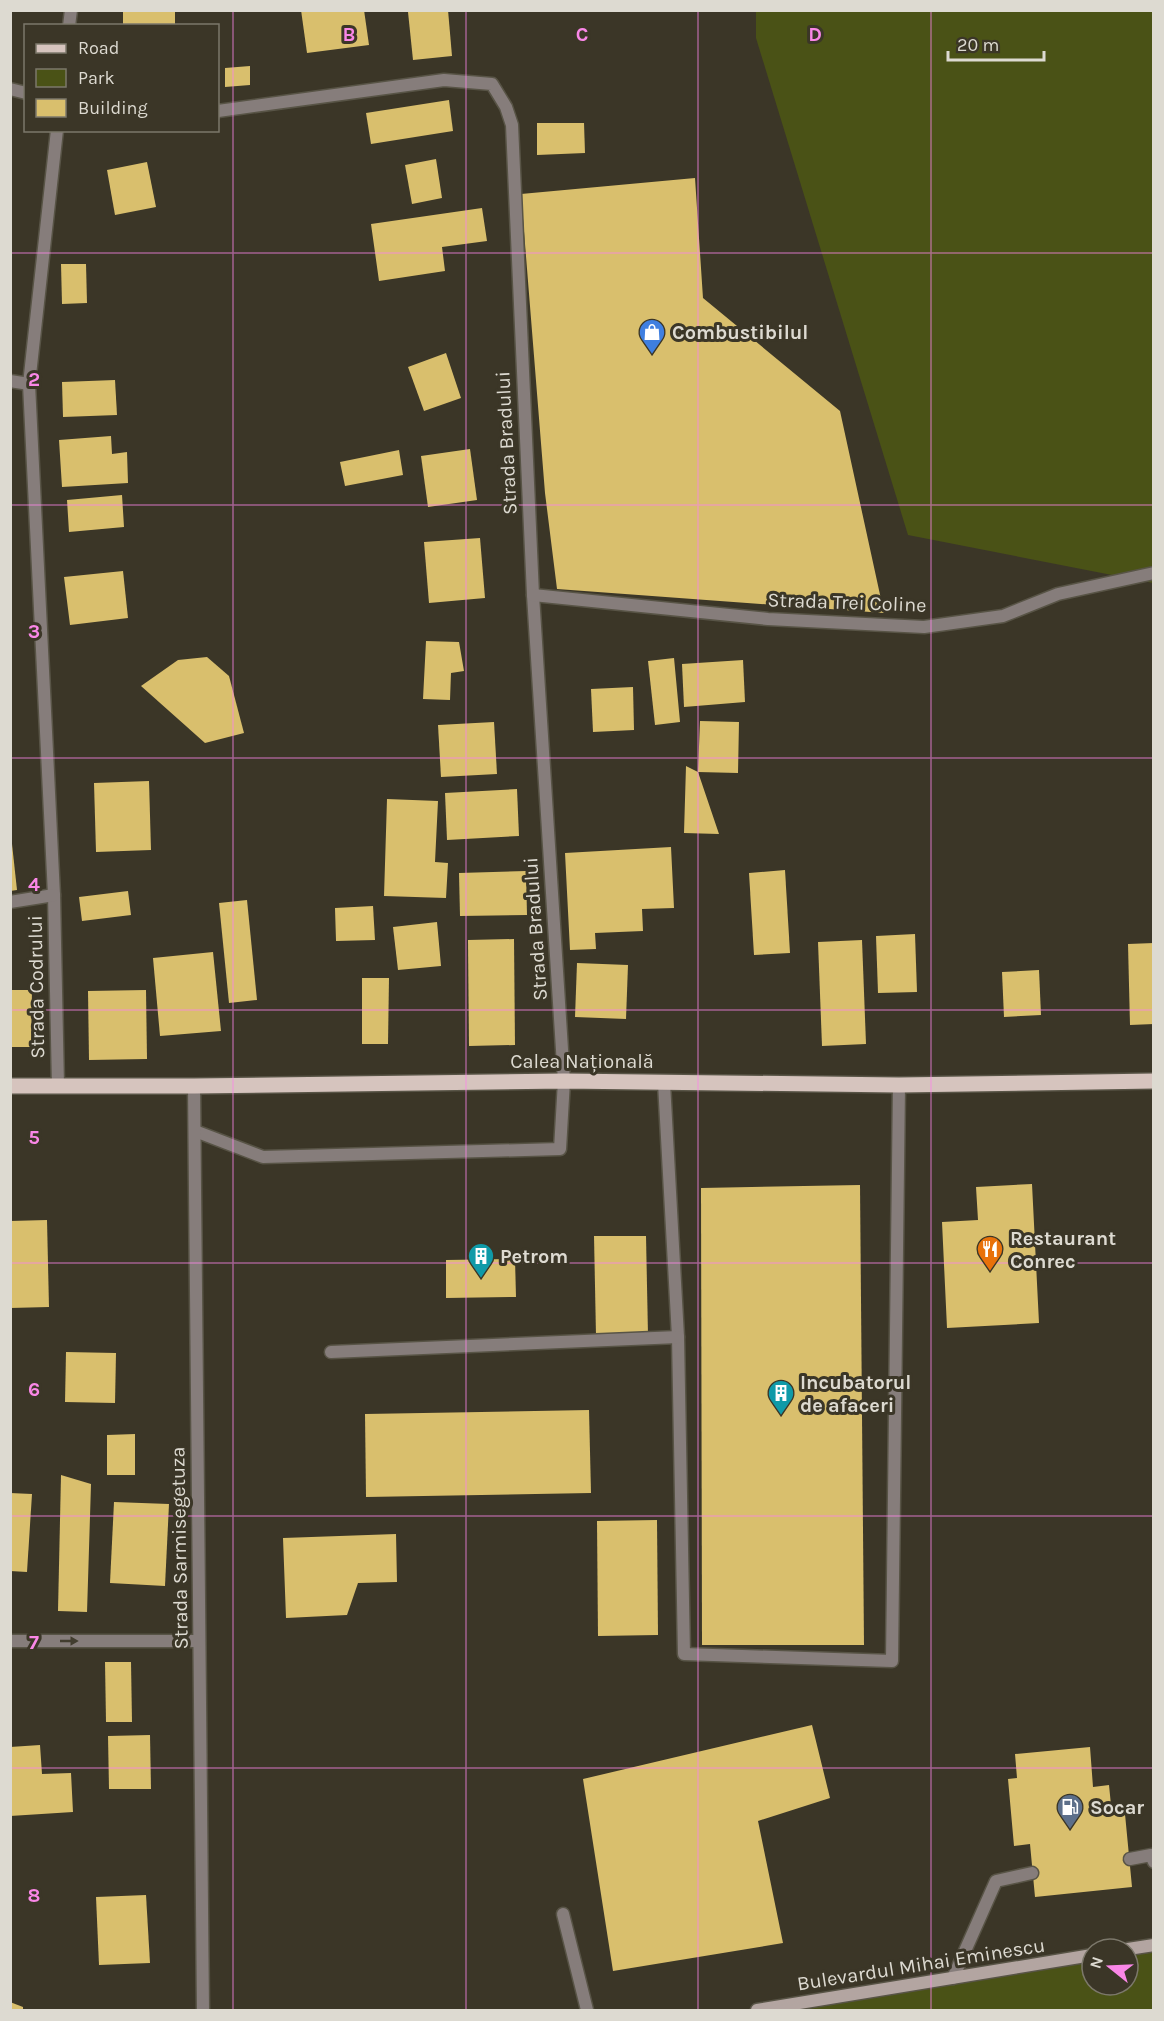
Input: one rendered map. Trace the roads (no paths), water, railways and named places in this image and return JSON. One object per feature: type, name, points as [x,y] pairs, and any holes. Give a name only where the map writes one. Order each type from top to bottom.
[{"type":"main road","name":"Calea Națională","points":[[10,1086],[564,1081],[899,1084],[1154,1081]]},
{"type":"main road","name":"Bulevardul Mihai Eminescu","points":[[757,2010],[1080,1957]]},
{"type":"street","name":"Strada Bradului","points":[[195,1131],[263,1157],[560,1149],[564,1081],[533,595],[512,125],[506,106],[492,84],[444,80],[219,111]]},
{"type":"street","name":"Strada Codrului","points":[[57,132],[28,384],[54,895],[58,1086]]},
{"type":"street","points":[[10,381],[28,384]]},
{"type":"street","name":"Strada Trei Coline","points":[[533,595],[768,619],[924,627],[1003,616],[1058,594],[1154,573]]},
{"type":"street","points":[[10,902],[54,895]]},
{"type":"street","points":[[664,1083],[678,1337],[684,1654],[892,1661],[899,1084]]},
{"type":"street","name":"Strada Sarmisegetuza","points":[[194,1086],[202,2010]]},
{"type":"street","points":[[331,1352],[678,1337]]},
{"type":"street","points":[[10,1641],[199,1641]]},
{"type":"street","points":[[1130,1859],[1151,1855],[1154,1862]]},
{"type":"street","points":[[954,1978],[996,1881],[1032,1873]]},
{"type":"street","points":[[563,1914],[587,2010]]},
{"type":"place","name":"Combustibilul","points":[[652,355]]},
{"type":"place","name":"Restaurant Conrec","points":[[990,1272]]},
{"type":"place","name":"Petrom","points":[[481,1279]]},
{"type":"place","name":"Incubatorul de afaceri","points":[[781,1416]]},
{"type":"place","name":"Socar","points":[[1070,1830]]}]
